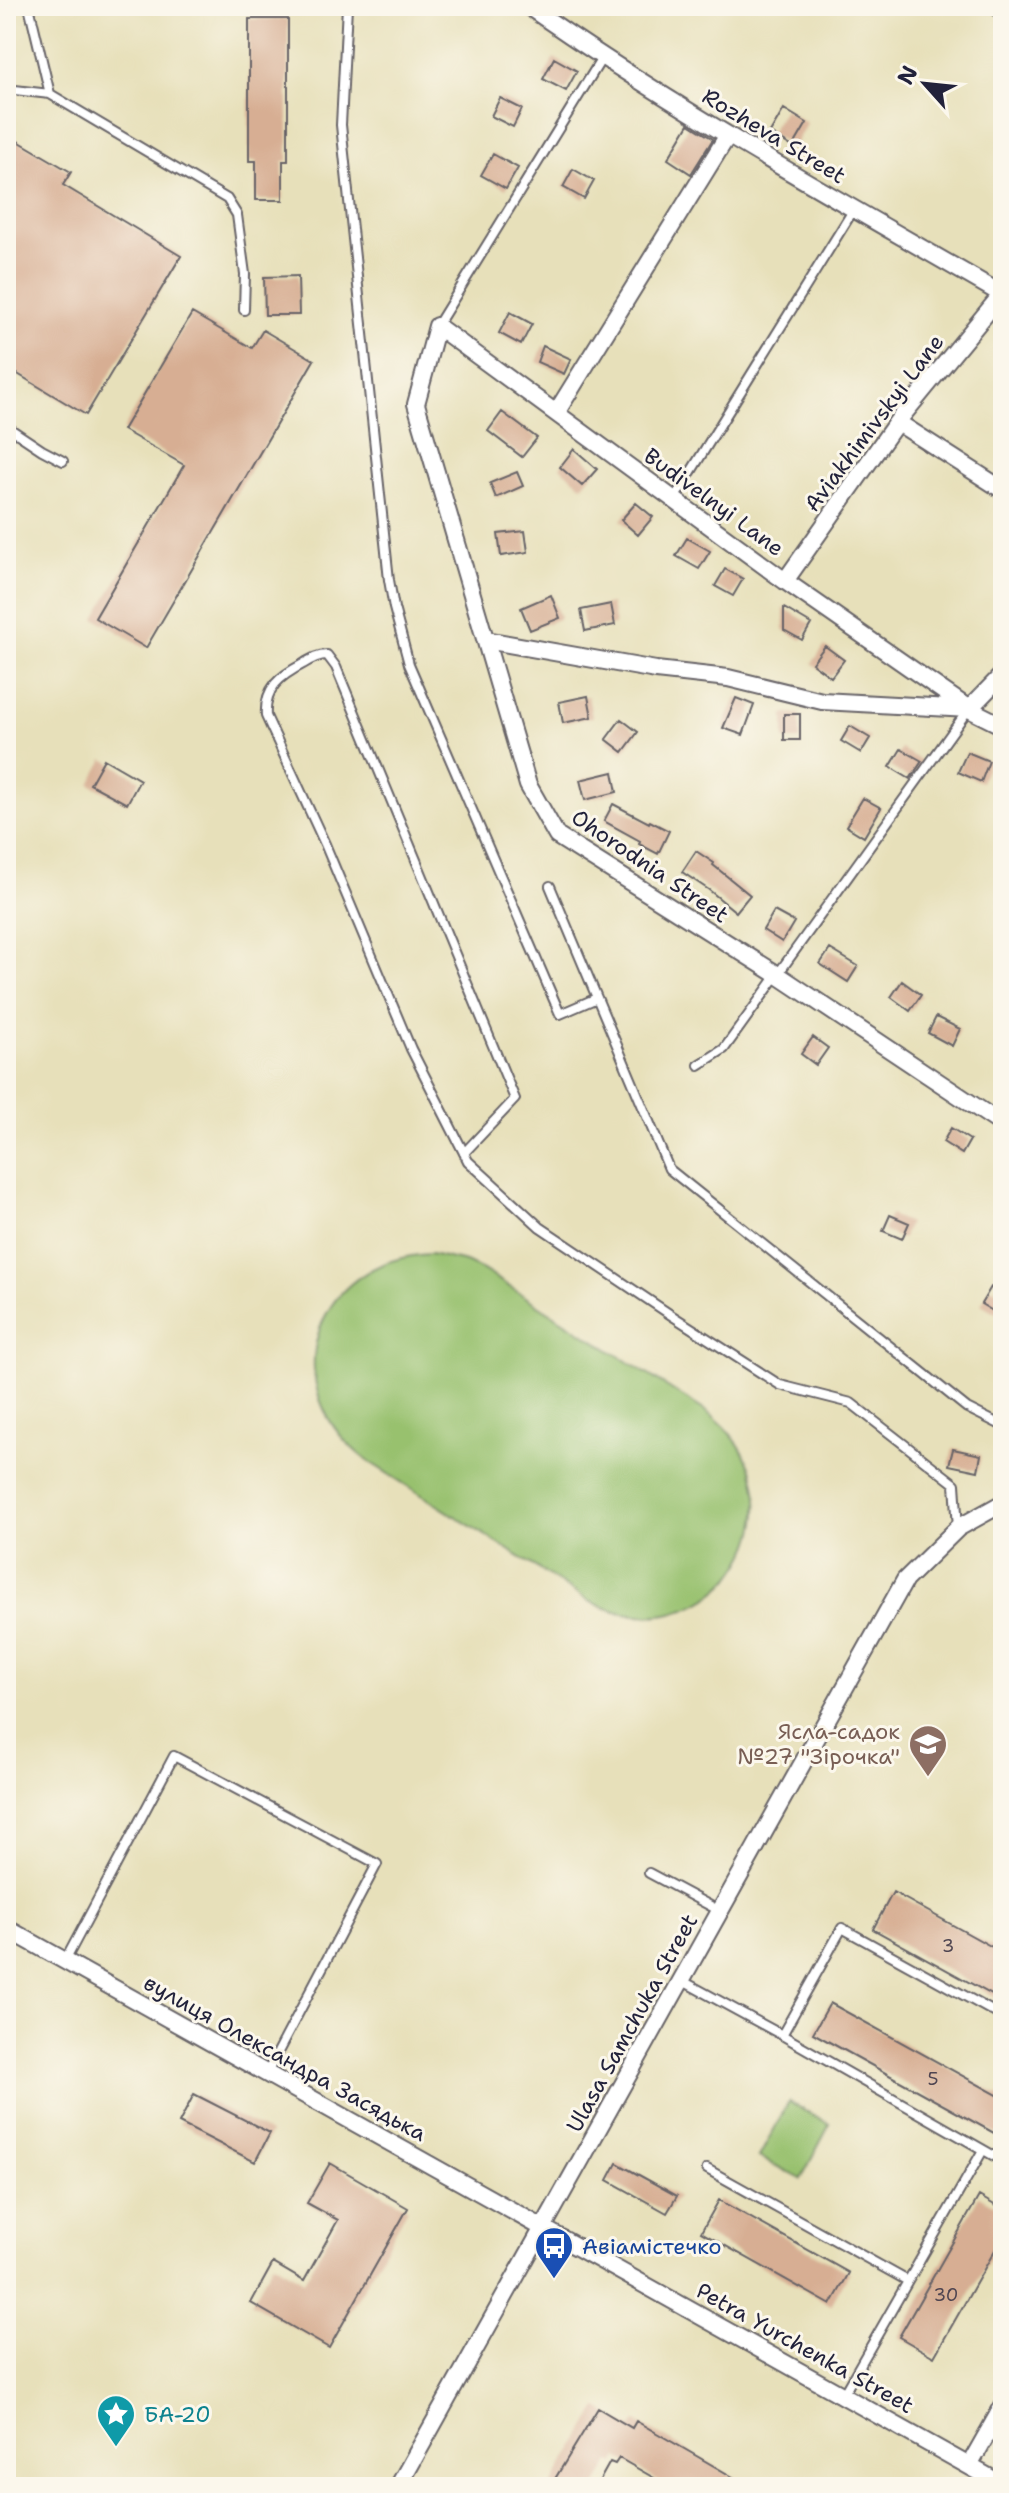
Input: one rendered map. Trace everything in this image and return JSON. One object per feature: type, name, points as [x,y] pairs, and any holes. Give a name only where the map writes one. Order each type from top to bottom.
[{"type":"street","name":"Rozheva Street","points":[[528,6],[602,58],[728,135],[1002,295]]},
{"type":"street","points":[[996,6],[1003,10]]},
{"type":"street","points":[[556,413],[728,135]]},
{"type":"street","name":"Aviakhimivskyi Lane","points":[[785,581],[897,422],[1002,295]]},
{"type":"street","name":"Budivelnyi Lane","points":[[437,326],[785,581],[969,709],[1003,726]]},
{"type":"street","name":"Ohorodnia Street","points":[[437,326],[416,404],[528,785],[557,836],[778,975],[1003,1125]]},
{"type":"street","points":[[897,422],[1003,490]]},
{"type":"street","name":"Budivelnyi Lane","points":[[486,640],[656,670],[728,678],[822,701],[969,709]]},
{"type":"street","points":[[969,709],[1003,674]]},
{"type":"street","name":"Ulasa Samchuka Street","points":[[398,2487],[905,1580],[958,1528],[1003,1503]]},
{"type":"street","name":"вулиця Олександра Засядька","points":[[6,1928],[543,2227]]},
{"type":"street","name":"Petra Yurchenka Street","points":[[543,2227],[969,2466],[997,2485]]},
{"type":"street","points":[[969,2466],[1003,2406]]},
{"type":"lane","points":[[29,6],[50,94]]},
{"type":"lane","points":[[347,6],[341,125],[394,608],[409,664],[560,1014],[597,998]]},
{"type":"lane","points":[[437,326],[602,58]]},
{"type":"lane","points":[[6,89],[50,94],[227,199],[237,215],[245,274],[244,310]]},
{"type":"lane","points":[[674,499],[854,209]]},
{"type":"lane","points":[[6,426],[63,461]]},
{"type":"lane","points":[[464,1153],[515,1099],[336,667],[327,655],[318,656],[274,682],[265,706],[266,716],[325,844],[411,1049],[468,1161],[540,1227],[780,1385],[851,1403],[955,1484],[958,1528]]},
{"type":"lane","points":[[699,1065],[724,1049],[969,709]]},
{"type":"lane","points":[[550,886],[669,1169],[967,1408],[1003,1426]]},
{"type":"lane","points":[[65,1961],[174,1756],[377,1864],[267,2073]]},
{"type":"lane","points":[[649,1873],[720,1911]]},
{"type":"lane","points":[[782,2035],[842,1928],[1003,2017]]},
{"type":"lane","points":[[681,1980],[1003,2161]]},
{"type":"lane","points":[[843,2395],[983,2150]]},
{"type":"lane","points":[[707,2169],[908,2281]]},
{"type":"green space","points":[[431,1254],[466,1262],[483,1270],[704,1410],[739,1446],[755,1485],[755,1525],[741,1562],[715,1592],[680,1611],[637,1615],[589,1601],[368,1461],[338,1432],[320,1400],[314,1366],[318,1333],[333,1303],[357,1279],[390,1261]]},
{"type":"green space","points":[[789,2102],[830,2124],[801,2179],[759,2157]]},
{"type":"building","points":[[249,19],[288,19],[288,161],[283,161],[283,200],[256,200],[256,161],[249,161]]},
{"type":"building","points":[[554,58],[577,71],[566,91],[543,79]]},
{"type":"building","points":[[500,98],[522,109],[513,127],[491,116]]},
{"type":"building","points":[[784,109],[807,123],[793,147],[770,133]]},
{"type":"building","points":[[689,124],[713,139],[691,174],[668,159]]},
{"type":"building","points":[[6,134],[71,172],[63,185],[181,256],[86,415],[6,367]]},
{"type":"building","points":[[493,154],[518,168],[506,189],[481,175]]},
{"type":"building","points":[[573,169],[594,181],[584,199],[563,187]]},
{"type":"building","points":[[298,276],[299,315],[265,315],[264,277]]},
{"type":"building","points":[[510,312],[532,324],[521,345],[499,333]]},
{"type":"building","points":[[192,313],[252,348],[263,330],[314,360],[146,648],[95,618],[184,465],[123,430]]},
{"type":"building","points":[[543,346],[571,359],[564,374],[537,362]]},
{"type":"building","points":[[502,412],[537,438],[522,457],[488,431]]},
{"type":"building","points":[[574,449],[597,469],[582,486],[560,467]]},
{"type":"building","points":[[517,472],[523,486],[496,498],[490,483]]},
{"type":"building","points":[[636,503],[653,517],[638,535],[621,520]]},
{"type":"building","points":[[525,531],[528,552],[501,556],[498,534]]},
{"type":"building","points":[[687,538],[710,551],[699,569],[676,556]]},
{"type":"building","points":[[725,569],[743,579],[733,596],[715,586]]},
{"type":"building","points":[[551,595],[560,618],[530,630],[521,608]]},
{"type":"building","points":[[611,604],[615,625],[585,631],[581,610]]},
{"type":"building","points":[[784,608],[811,624],[802,640],[784,630]]},
{"type":"building","points":[[825,646],[844,660],[831,677],[812,663]]},
{"type":"building","points":[[588,696],[592,717],[563,723],[559,702]]},
{"type":"building","points":[[736,698],[754,705],[743,735],[723,728]]},
{"type":"building","points":[[784,714],[800,714],[800,740],[784,740]]},
{"type":"building","points":[[621,719],[638,732],[623,752],[606,739]]},
{"type":"building","points":[[850,726],[870,738],[861,753],[841,741]]},
{"type":"building","points":[[901,749],[922,761],[910,779],[890,767]]},
{"type":"building","points":[[967,752],[989,761],[981,782],[958,772]]},
{"type":"building","points":[[104,759],[140,780],[127,804],[90,784]]},
{"type":"building","points":[[613,772],[617,792],[585,800],[580,780]]},
{"type":"building","points":[[863,798],[881,808],[864,837],[846,826]]},
{"type":"building","points":[[613,804],[669,831],[658,854],[604,821]]},
{"type":"building","points":[[696,851],[750,895],[736,912],[682,872]]},
{"type":"building","points":[[774,911],[794,922],[782,942],[763,930]]},
{"type":"building","points":[[830,949],[858,966],[848,982],[820,964]]},
{"type":"building","points":[[902,981],[921,995],[910,1011],[891,997]]},
{"type":"building","points":[[936,1017],[960,1029],[952,1046],[928,1033]]},
{"type":"building","points":[[813,1037],[828,1048],[816,1065],[801,1054]]},
{"type":"building","points":[[951,1128],[970,1140],[962,1154],[943,1142]]},
{"type":"building","points":[[890,1215],[909,1223],[902,1239],[883,1231]]},
{"type":"building","points":[[991,1287],[1003,1294],[1003,1317],[981,1304]]},
{"type":"building","points":[[953,1449],[981,1455],[978,1471],[949,1465]]},
{"type":"building","points":[[893,1892],[1003,1953],[1003,2001],[873,1929]]},
{"type":"building","points":[[830,2003],[1003,2098],[1003,2138],[813,2033]]},
{"type":"building","points":[[194,2094],[270,2133],[255,2162],[179,2123]]},
{"type":"building","points":[[330,2163],[408,2208],[329,2348],[251,2303],[273,2263],[304,2281],[338,2220],[307,2203]]},
{"type":"building","points":[[617,2163],[677,2196],[667,2213],[608,2180]]},
{"type":"building","points":[[979,2196],[1003,2210],[1003,2236],[934,2357],[899,2337]]},
{"type":"building","points":[[719,2200],[849,2273],[831,2305],[701,2232]]},
{"type":"building","points":[[598,2408],[632,2428],[636,2421],[750,2487],[670,2487],[619,2458],[615,2464],[610,2462],[596,2487],[550,2487]]},
{"type":"place","name":"Ясла-садок №27 \"Зірочка\"","points":[[928,1778]]},
{"type":"place","name":"Авіамістечко","points":[[554,2280]]},
{"type":"place","name":"БА-20","points":[[116,2448]]}]
